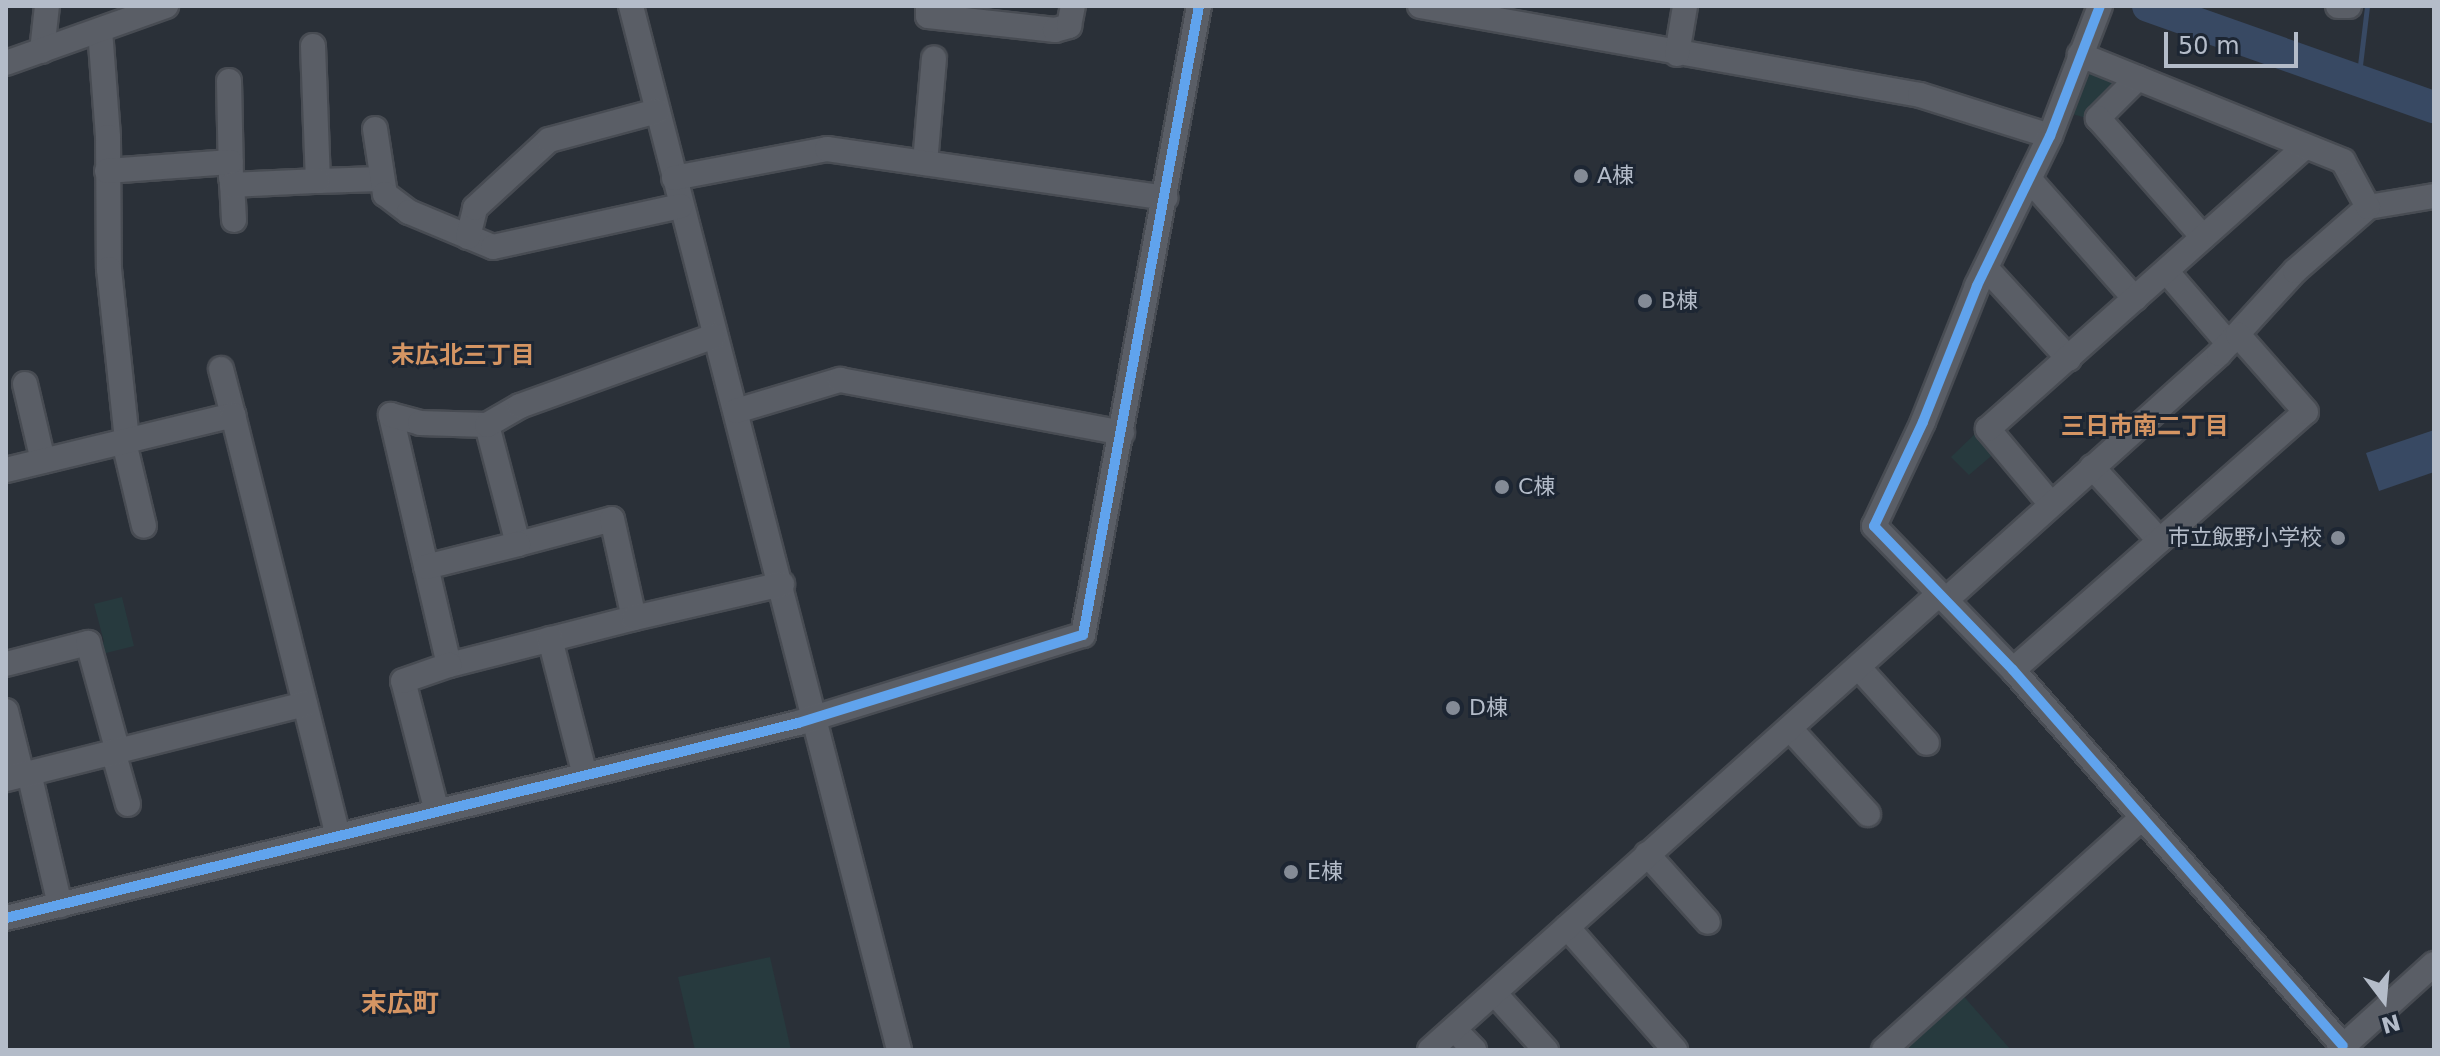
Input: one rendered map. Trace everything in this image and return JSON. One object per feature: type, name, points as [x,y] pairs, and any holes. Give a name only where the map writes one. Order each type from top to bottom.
[{"type":"street","points":[[42,51],[47,6]]},
{"type":"street","points":[[6,63],[166,6]]},
{"type":"street","points":[[631,6],[714,336],[782,584],[899,1050]]},
{"type":"street","points":[[928,6],[928,16],[1055,30],[1069,26],[1073,6]]},
{"type":"street","points":[[6,918],[816,717],[1083,635],[1199,6]]},
{"type":"street","points":[[1677,54],[1685,6]]},
{"type":"street","points":[[2100,6],[2050,136],[1986,268],[1874,526],[2013,670],[2340,1049],[2434,964]]},
{"type":"street","points":[[2338,6],[2349,6]]},
{"type":"street","points":[[1435,7],[1677,54],[1920,95],[2050,136]]},
{"type":"street","points":[[100,30],[109,269],[126,442],[144,526]]},
{"type":"street","points":[[313,46],[318,181]]},
{"type":"street","points":[[2080,55],[2343,161],[2368,207]]},
{"type":"street","points":[[925,163],[934,58]]},
{"type":"street","points":[[2138,78],[2098,118],[2203,237]]},
{"type":"street","points":[[229,81],[234,220]]},
{"type":"street","points":[[468,237],[475,208],[549,140],[657,111]]},
{"type":"street","points":[[375,129],[380,179],[385,194],[409,212],[493,247],[681,206]]},
{"type":"street","points":[[2050,503],[1988,429],[2304,147]]},
{"type":"street","points":[[674,178],[827,149],[1165,198]]},
{"type":"street","points":[[107,171],[231,173],[318,181],[380,179]]},
{"type":"street","points":[[2029,179],[2135,299]]},
{"type":"street","points":[[1430,1050],[1647,854],[2092,467],[2233,340],[2295,271],[2368,207],[2434,196]]},
{"type":"street","points":[[1986,268],[2069,359]]},
{"type":"street","points":[[2013,670],[2306,412],[2166,271]]},
{"type":"street","points":[[449,665],[391,415],[420,423],[487,425],[520,406],[714,336]]},
{"type":"street","points":[[221,369],[338,836]]},
{"type":"street","points":[[736,411],[840,380],[1122,433]]},
{"type":"street","points":[[25,384],[43,461]]},
{"type":"street","points":[[6,470],[233,415]]},
{"type":"street","points":[[487,425],[518,544]]},
{"type":"street","points":[[2092,467],[2160,541]]},
{"type":"street","points":[[426,567],[612,519],[634,618]]},
{"type":"street","points":[[437,812],[403,681],[449,665],[550,639],[782,584]]},
{"type":"street","points":[[550,639],[585,775]]},
{"type":"street","points":[[6,664],[88,643],[128,804]]},
{"type":"street","points":[[1859,668],[1927,743]]},
{"type":"street","points":[[19,776],[305,704]]},
{"type":"street","points":[[6,711],[19,776],[60,905]]},
{"type":"street","points":[[1791,730],[1868,814]]},
{"type":"street","points":[[1884,1050],[2141,819]]},
{"type":"street","points":[[1647,854],[1708,922]]},
{"type":"street","points":[[1567,927],[1675,1050]]},
{"type":"street","points":[[1495,994],[1546,1050]]},
{"type":"street","points":[[1454,1029],[1474,1050]]},
{"type":"green space","points":[[2091,70],[2117,79],[2120,90],[2090,119],[2065,112],[2077,76]]},
{"type":"green space","points":[[1978,431],[1996,452],[1969,475],[1951,457]]},
{"type":"green space","points":[[122,597],[134,646],[98,655],[96,644],[104,642],[94,604]]},
{"type":"green space","points":[[770,957],[791,1050],[695,1050],[678,977]]},
{"type":"green space","points":[[1959,991],[2011,1050],[1892,1050]]},
{"type":"water","points":[[2434,430],[2434,472],[2379,491],[2366,453]]},
{"type":"waterway","points":[[2148,6],[2434,107]]},
{"type":"waterway","points":[[2358,82],[2367,6]]},
{"type":"cycle path","points":[[6,918],[798,723],[1083,635],[1199,6]]},
{"type":"cycle path","points":[[2100,6],[2050,136],[1977,286],[1923,422],[1874,526],[2013,670],[2343,1046]]},
{"type":"place","name":"A棟","points":[[1581,176]]},
{"type":"place","name":"B棟","points":[[1645,301]]},
{"type":"place","name":"C棟","points":[[1502,487]]},
{"type":"place","name":"市立飯野小学校","points":[[2338,538]]},
{"type":"place","name":"D棟","points":[[1453,708]]},
{"type":"place","name":"E棟","points":[[1291,872]]},
{"type":"district","name":"末広北三丁目","points":[[463,356]]},
{"type":"district","name":"三日市南二丁目","points":[[2145,427]]},
{"type":"district","name":"末広町","points":[[400,1004]]}]
